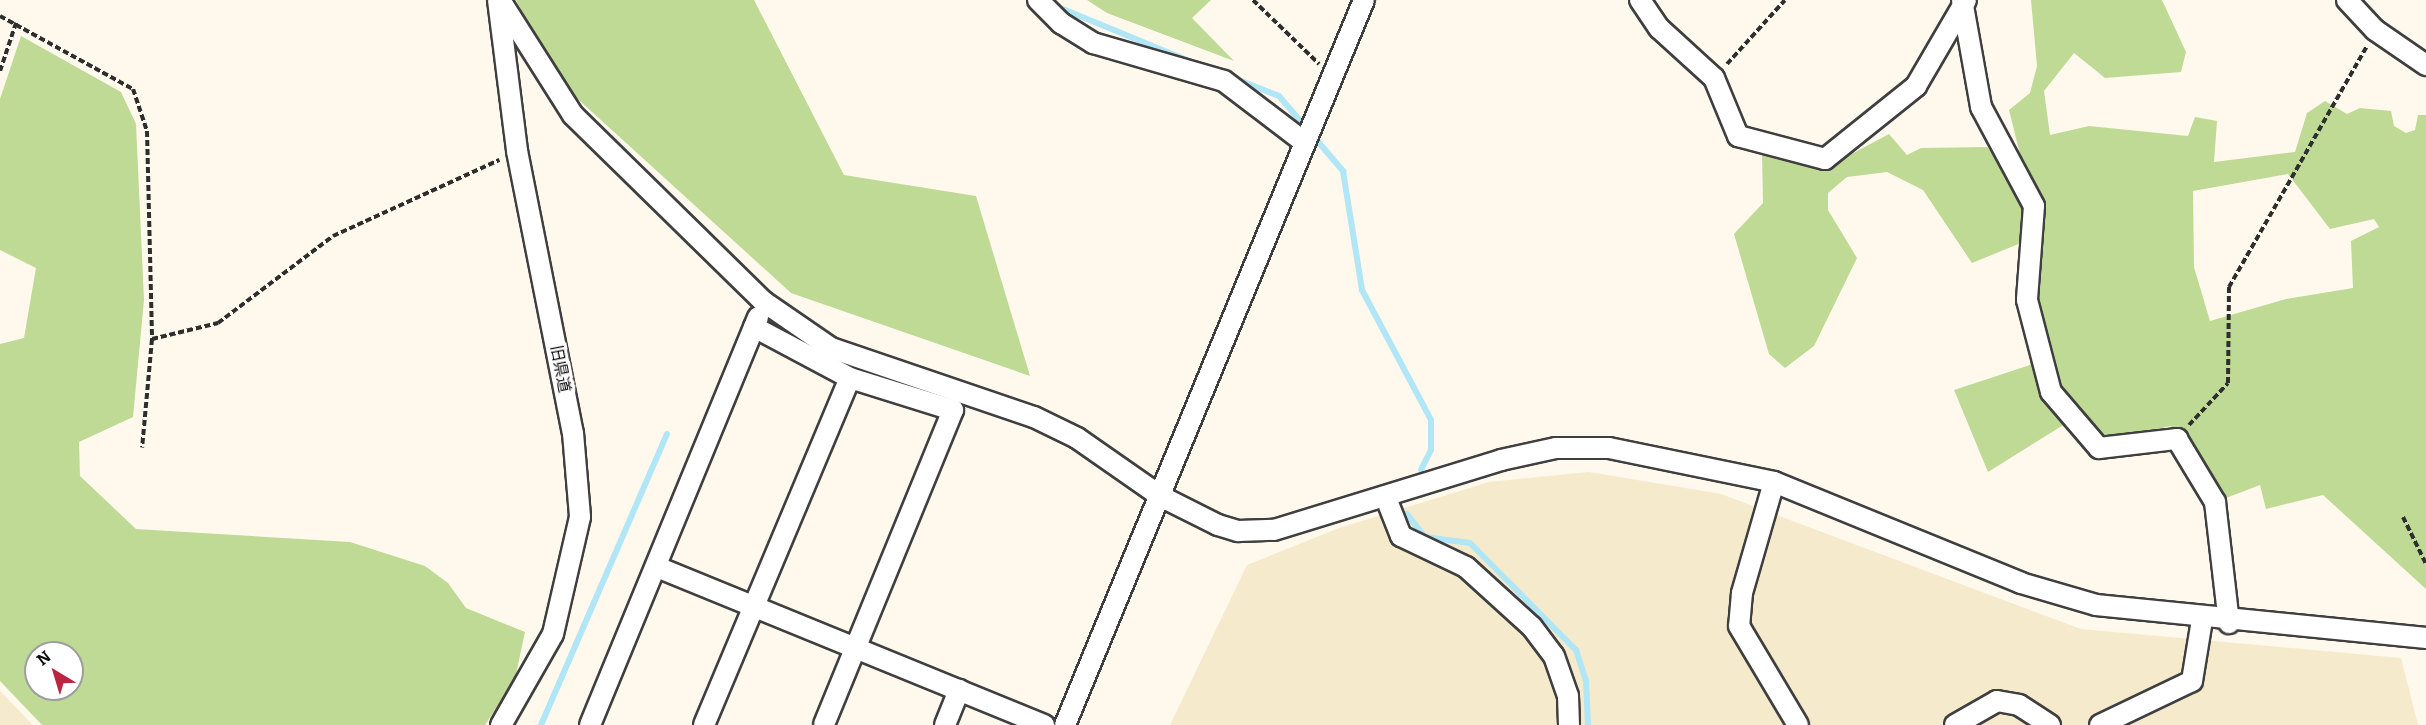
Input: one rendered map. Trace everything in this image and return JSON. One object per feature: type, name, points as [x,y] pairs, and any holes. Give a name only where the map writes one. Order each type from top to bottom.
[{"type":"street","name":"旧県道","points":[[499,0],[517,151],[573,433],[580,517],[553,634],[501,725]]},
{"type":"street","points":[[499,0],[573,114],[764,302],[831,348],[1034,417],[1077,438],[1160,496],[1218,525],[1256,532],[1386,498],[1556,448],[1609,448],[1774,482],[2021,583],[2096,605],[2229,623],[2426,638]]},
{"type":"street","points":[[1038,0],[1060,23],[1093,43],[1224,81],[1308,132]]},
{"type":"street","points":[[1065,725],[1308,132],[1330,73],[1364,0]]},
{"type":"street","points":[[1640,0],[1659,28],[1714,78],[1738,136],[1825,159],[1916,86],[1964,1]]},
{"type":"street","points":[[2347,0],[2375,30],[2426,65]]},
{"type":"street","points":[[1964,1],[1981,107],[2034,206],[2027,300],[2051,392],[2099,448],[2177,439],[2215,502],[2229,623]]},
{"type":"street","points":[[590,725],[657,567],[764,302]]},
{"type":"street","points":[[754,327],[850,378],[953,410],[824,725]]},
{"type":"street","points":[[704,725],[850,378]]},
{"type":"street","points":[[1774,482],[1742,593],[1739,626],[1797,725]]},
{"type":"street","points":[[1386,498],[1401,536],[1466,567],[1532,627],[1554,656],[1568,696],[1569,725]]},
{"type":"street","points":[[657,567],[1044,725]]},
{"type":"street","points":[[2100,725],[2192,681],[2202,620]]},
{"type":"street","points":[[945,725],[959,690]]},
{"type":"street","points":[[1955,725],[1997,701],[2019,705],[2050,725]]},
{"type":"path","points":[[1252,0],[1330,73]]},
{"type":"path","points":[[1714,78],[1785,0]]},
{"type":"path","points":[[0,16],[133,88],[147,131],[152,339],[142,448]]},
{"type":"path","points":[[0,71],[16,23]]},
{"type":"path","points":[[2177,439],[2228,383],[2229,287],[2375,30]]},
{"type":"path","points":[[152,339],[218,323],[333,236],[517,151]]},
{"type":"path","points":[[2403,517],[2426,564]]},
{"type":"shaded area","points":[[1589,472],[1721,494],[2081,629],[2401,658],[2418,725],[1170,725],[1247,565],[1339,528],[1489,482]]},
{"type":"shaded area","points":[[0,691],[33,725],[0,725]]},
{"type":"green space","points":[[516,0],[754,0],[844,175],[976,196],[1030,376],[791,293],[558,81]]},
{"type":"green space","points":[[1087,0],[1211,0],[1192,18],[1234,61],[1107,13]]},
{"type":"green space","points":[[2031,0],[2162,0],[2186,52],[2181,72],[2105,78],[2074,53],[2044,91],[2050,135],[2089,126],[2188,136],[2195,117],[2217,121],[2214,162],[2295,152],[2307,113],[2325,101],[2347,114],[2360,108],[2391,111],[2394,126],[2406,133],[2415,130],[2418,115],[2426,115],[2426,589],[2323,495],[2266,509],[2260,485],[2226,498],[2171,426],[2104,440],[2081,414],[1988,472],[1954,390],[2030,365],[2041,280],[2021,243],[1972,263],[1923,190],[1887,172],[1847,177],[1828,193],[1828,210],[1857,258],[1814,346],[1785,368],[1769,354],[1734,234],[1763,203],[1762,153],[1844,158],[1889,134],[1907,155],[1921,148],[1987,147],[2007,172],[2023,166],[2009,110],[2030,93],[2037,66]],"holes":[[[2288,174],[2330,229],[2374,219],[2379,227],[2351,241],[2353,288],[2286,299],[2210,321],[2194,267],[2193,191]]]},
{"type":"green space","points":[[21,36],[121,92],[136,124],[144,300],[133,417],[79,442],[80,476],[136,529],[350,542],[425,566],[448,583],[466,608],[525,632],[515,679],[485,725],[42,725],[0,681],[0,344],[24,338],[36,268],[0,250],[0,99]]},
{"type":"waterway","points":[[1058,7],[1194,63]]},
{"type":"waterway","points":[[1234,78],[1279,96],[1343,171],[1362,290],[1431,420],[1431,450],[1421,470]]},
{"type":"waterway","points":[[541,725],[667,434]]},
{"type":"waterway","points":[[1407,514],[1425,537],[1470,543],[1576,650],[1586,681],[1588,725]]}]
